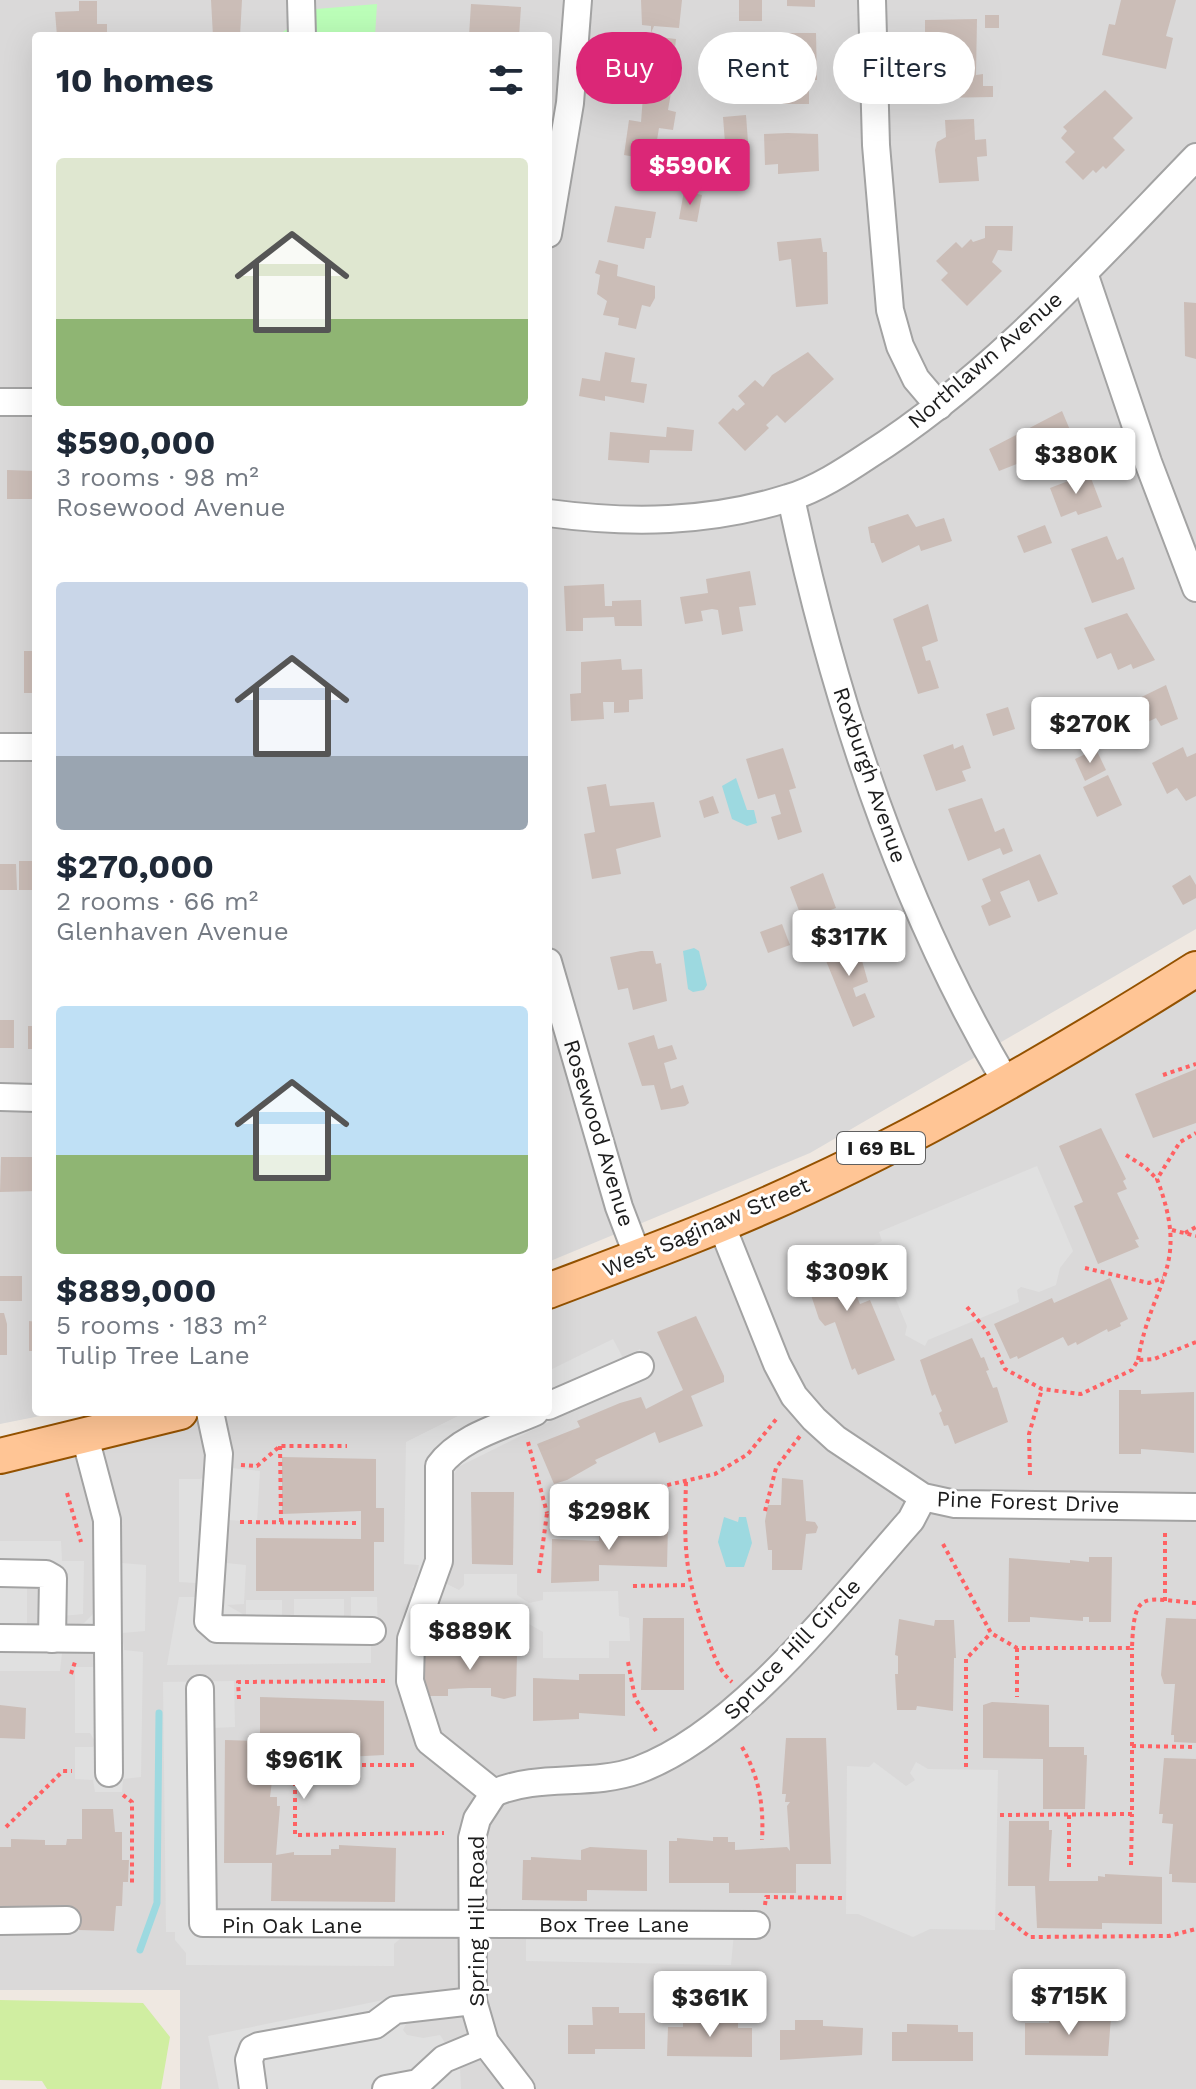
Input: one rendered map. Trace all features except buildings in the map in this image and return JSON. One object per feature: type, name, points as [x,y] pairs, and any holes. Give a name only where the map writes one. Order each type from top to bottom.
[{"type":"main road","name":"West Saginaw Street","points":[[552,1289],[721,1224],[810,1185],[1006,1082],[1196,969]]},
{"type":"main road","points":[[0,1456],[165,1416]]},
{"type":"street","points":[[301,0],[302,32]]},
{"type":"street","points":[[552,210],[570,103],[578,0]]},
{"type":"street","points":[[872,0],[876,145],[890,310],[900,346],[916,379],[939,406]]},
{"type":"street","name":"Northlawn Avenue","points":[[552,514],[612,522],[675,521],[791,498],[849,468],[939,406],[1084,273],[1196,157]]},
{"type":"street","points":[[1084,273],[1148,462],[1196,588]]},
{"type":"street","points":[[0,402],[32,402]]},
{"type":"street","name":"Roxburgh Avenue","points":[[791,498],[830,656],[892,844],[935,947],[1006,1082]]},
{"type":"street","points":[[0,747],[32,747]]},
{"type":"street","name":"Rosewood Avenue","points":[[552,976],[621,1216],[638,1257]]},
{"type":"street","points":[[0,1097],[32,1098]]},
{"type":"street","name":"Pine Forest Drive","points":[[721,1224],[777,1364],[794,1396],[836,1439],[923,1497],[955,1504],[1196,1507]]},
{"type":"street","points":[[552,1404],[640,1366]]},
{"type":"street","points":[[211,1416],[219,1454],[208,1621],[217,1629],[372,1631]]},
{"type":"street","points":[[494,1793],[429,1741],[410,1681],[411,1639],[439,1561],[439,1466],[448,1454],[465,1442],[526,1416]]},
{"type":"street","points":[[85,1437],[107,1520],[107,1639],[116,1784]]},
{"type":"street","name":"Spruce Hill Circle","points":[[494,1793],[513,1785],[587,1781],[637,1771],[695,1743],[749,1696],[911,1520],[923,1497]]},
{"type":"street","points":[[0,1573],[46,1574],[53,1578],[52,1639]]},
{"type":"street","points":[[0,1638],[107,1639]]},
{"type":"street","name":"Pin Oak Lane","points":[[200,1689],[203,1923],[472,1923]]},
{"type":"street","name":"Spring Hill Road","points":[[494,1793],[477,1819],[472,1838],[473,2001],[485,2042],[521,2089]]},
{"type":"street","name":"Box Tree Lane","points":[[472,1923],[760,1918]]},
{"type":"street","points":[[0,1921],[67,1920]]},
{"type":"street","points":[[253,2089],[249,2060],[253,2049],[259,2046],[375,2025],[395,2010],[473,2001]]},
{"type":"street","points":[[386,2089],[418,2083],[444,2059],[485,2042]]},
{"type":"path","points":[[1163,1075],[1196,1064]]},
{"type":"path","points":[[1157,1179],[1180,1142],[1196,1133]]},
{"type":"path","points":[[967,1307],[987,1331],[1005,1369],[1042,1389],[1081,1394],[1132,1370],[1165,1277],[1172,1230],[1157,1179],[1126,1155]]},
{"type":"path","points":[[1185,1233],[1196,1227]]},
{"type":"path","points":[[1172,1230],[1196,1236]]},
{"type":"path","points":[[1085,1268],[1149,1283],[1165,1277]]},
{"type":"path","points":[[1138,1360],[1154,1359],[1196,1342]]},
{"type":"path","points":[[1030,1475],[1029,1434],[1042,1389]]},
{"type":"path","points":[[547,1513],[686,1482],[731,1466],[748,1454],[778,1417]]},
{"type":"path","points":[[765,1511],[776,1468],[814,1419]]},
{"type":"path","points":[[528,1440],[547,1513],[539,1573]]},
{"type":"path","points":[[280,1446],[281,1522]]},
{"type":"path","points":[[236,1465],[257,1466],[280,1446],[347,1446]]},
{"type":"path","points":[[686,1482],[684,1555],[688,1585],[720,1671],[749,1696]]},
{"type":"path","points":[[1165,1601],[1165,1534],[1169,1507]]},
{"type":"path","points":[[215,1522],[357,1523]]},
{"type":"path","points":[[943,1544],[991,1633],[1017,1648],[1132,1648]]},
{"type":"path","points":[[633,1586],[688,1585]]},
{"type":"path","points":[[1131,1865],[1133,1613],[1139,1604],[1148,1600],[1196,1603]]},
{"type":"path","points":[[966,1767],[966,1659],[991,1633]]},
{"type":"path","points":[[1017,1648],[1017,1697]]},
{"type":"path","points":[[628,1662],[635,1698],[656,1731]]},
{"type":"path","points":[[239,1699],[238,1682],[410,1681]]},
{"type":"path","points":[[1132,1746],[1196,1747]]},
{"type":"path","points":[[742,1747],[759,1785],[763,1811],[762,1840]]},
{"type":"path","points":[[414,1765],[295,1765],[295,1835],[444,1833]]},
{"type":"path","points":[[6,1827],[63,1771],[72,1771]]},
{"type":"path","points":[[116,1784],[132,1802],[132,1883]]},
{"type":"path","points":[[1000,1815],[1132,1814]]},
{"type":"path","points":[[1069,1815],[1069,1870]]},
{"type":"path","points":[[760,1918],[766,1897],[843,1898]]},
{"type":"path","points":[[999,1913],[1030,1937],[1169,1936],[1196,1929]]},
{"type":"shaded area","points":[[0,0],[1196,0],[1196,929],[810,1153],[552,1260],[552,32],[32,32],[32,1416],[40,1416],[0,1424]]},
{"type":"shaded area","points":[[1196,975],[1196,2089],[180,2089],[180,1990],[0,1990],[0,1471],[188,1416],[552,1416],[552,1294],[817,1193]]},
{"type":"shaded area","points":[[1037,1166],[1073,1251],[1060,1268],[1056,1285],[1039,1292],[1021,1287],[1017,1290],[1019,1302],[928,1340],[925,1346],[905,1335],[907,1326],[873,1245],[882,1241],[879,1232]]},
{"type":"shaded area","points":[[613,1339],[623,1358],[640,1349],[651,1371],[458,1467],[449,1483],[443,1582],[459,1590],[464,1585],[464,1574],[517,1574],[517,1595],[529,1603],[543,1600],[543,1592],[618,1591],[619,1616],[629,1618],[630,1641],[609,1641],[609,1658],[543,1658],[543,1632],[522,1620],[512,1625],[512,1636],[452,1634],[450,1611],[445,1610],[435,1618],[412,1587],[416,1583],[419,1565],[404,1564],[406,1442],[458,1416],[552,1416],[552,1369]]},
{"type":"shaded area","points":[[231,1468],[260,1471],[257,1522],[229,1520],[226,1563],[246,1565],[244,1604],[227,1605],[246,1616],[246,1600],[282,1600],[282,1618],[294,1618],[294,1599],[344,1599],[344,1618],[351,1618],[351,1597],[377,1597],[378,1645],[371,1645],[371,1663],[167,1665],[179,1597],[196,1597],[196,1583],[179,1582],[179,1479],[200,1479]]},
{"type":"shaded area","points":[[0,1541],[61,1541],[62,1561],[84,1561],[83,1614],[62,1616],[41,1584],[27,1585],[27,1626],[37,1625],[41,1621],[71,1626],[84,1623],[93,1614],[96,1603],[96,1561],[146,1565],[145,1631],[122,1633],[124,1650],[143,1652],[141,1777],[123,1779],[122,1792],[95,1792],[93,1780],[75,1779],[75,1747],[93,1747],[96,1743],[90,1733],[75,1733],[75,1667],[93,1667],[96,1661],[93,1654],[62,1653],[60,1671],[0,1671]]},
{"type":"shaded area","points":[[234,1681],[235,1727],[213,1728],[215,1913],[401,1911],[401,1938],[394,1944],[394,1966],[186,1965],[186,1953],[175,1940],[175,1932],[166,1932],[163,1682]]},
{"type":"shaded area","points":[[874,1762],[906,1786],[915,1780],[910,1773],[916,1762],[928,1769],[998,1770],[995,1930],[930,1929],[913,1937],[858,1914],[846,1914],[847,1766],[869,1767]]},
{"type":"shaded area","points":[[736,1913],[731,1965],[526,1961],[526,1934]]},
{"type":"shaded area","points":[[403,1996],[408,2020],[403,2030],[407,2035],[423,2038],[440,2035],[460,2066],[461,2089],[219,2089],[208,2036]]},
{"type":"green space","points":[[377,4],[375,32],[283,32],[316,9]]},
{"type":"green space","points":[[0,2000],[143,2003],[170,2037],[161,2089],[47,2089],[42,2081],[0,2080]]},
{"type":"water","points":[[736,778],[747,810],[754,810],[757,823],[747,826],[732,819],[722,786]]},
{"type":"water","points":[[694,948],[699,951],[707,985],[704,990],[693,992],[688,989],[683,951]]},
{"type":"water","points":[[724,1517],[738,1522],[739,1517],[746,1517],[752,1543],[744,1567],[726,1567],[718,1542]]},
{"type":"waterway","points":[[140,1950],[157,1903],[159,1713]]}]
